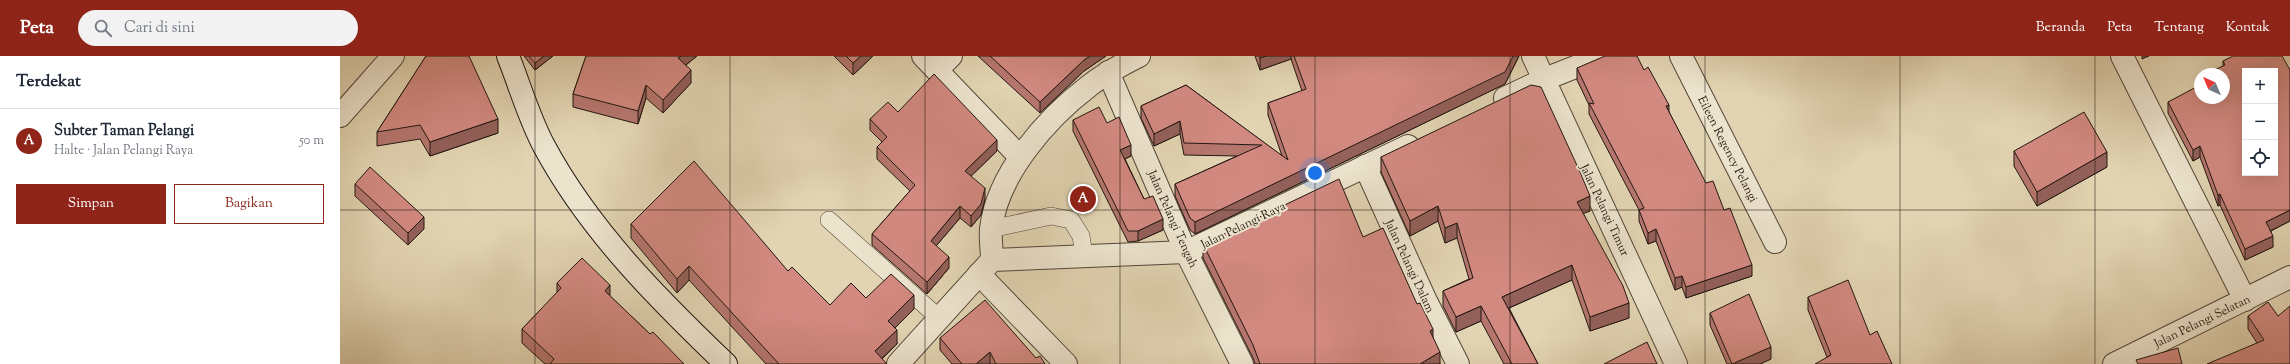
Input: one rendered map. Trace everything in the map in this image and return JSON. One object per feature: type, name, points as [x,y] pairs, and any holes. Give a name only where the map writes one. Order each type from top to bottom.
[{"type":"street","points":[[340,116],[393,56]]},
{"type":"street","points":[[508,56],[543,145],[563,179],[602,235],[726,364]]},
{"type":"street","points":[[898,364],[985,267],[991,229],[1001,192],[1020,157],[1056,115],[1088,86],[1108,72],[1139,56]]},
{"type":"street","name":"Jalan Pelangi Timur","points":[[1533,56],[1676,364]]},
{"type":"street","points":[[1490,106],[1545,79],[1603,56]]},
{"type":"street","name":"Eileen Regency Pelangi","points":[[1682,56],[1775,242]]},
{"type":"street","points":[[2122,56],[2245,300]]},
{"type":"street","points":[[937,61],[1020,157]]},
{"type":"street","name":"Jalan Pelangi Tengah","points":[[1108,72],[1186,252],[1242,364]]},
{"type":"street","name":"Jalan Pelangi Raya","points":[[985,267],[1084,256],[1186,252],[1427,136]]},
{"type":"street","name":"Jalan Pelangi Dalam","points":[[1365,166],[1425,299],[1458,364]]},
{"type":"street","points":[[985,267],[1066,364]]},
{"type":"street","name":"Jalan Pelangi Selatan","points":[[2114,364],[2290,277]]},
{"type":"lane","points":[[991,229],[1051,216],[1071,220],[1081,236],[1084,256]]},
{"type":"lane","points":[[829,220],[939,318]]},
{"type":"building","points":[[426,56],[469,56],[498,119],[430,142],[420,125],[377,132]]},
{"type":"building","points":[[529,56],[544,56],[535,63]]},
{"type":"building","points":[[586,56],[681,56],[678,58],[691,70],[663,100],[646,85],[638,111],[573,94]]},
{"type":"building","points":[[846,56],[861,56],[853,63]]},
{"type":"building","points":[[990,56],[1090,56],[1040,102]]},
{"type":"building","points":[[1294,56],[1513,56],[1505,72],[1195,222],[1190,218],[1175,184],[1262,145],[1184,143],[1180,121],[1154,134],[1141,106],[1186,85],[1288,160],[1268,103],[1306,89]]},
{"type":"building","points":[[1605,56],[1637,56],[1644,70],[1648,67],[1669,105],[1666,106],[1706,183],[1713,181],[1724,210],[1730,208],[1752,265],[1686,287],[1682,276],[1675,278],[1656,229],[1648,233],[1639,210],[1644,208],[1589,103],[1594,104],[1577,68]]},
{"type":"building","points":[[2233,56],[2282,56],[2290,70],[2290,210],[2266,222],[2273,236],[2245,249],[2220,194],[2218,195],[2200,146],[2193,150],[2168,102],[2194,88],[2194,104],[2230,104],[2230,68],[2219,68],[2225,65],[2223,61]]},
{"type":"building","points":[[934,74],[997,140],[965,171],[985,188],[981,204],[971,216],[960,206],[931,241],[949,257],[927,282],[872,234],[915,185],[877,147],[887,137],[870,119],[888,102],[898,112]]},
{"type":"building","points":[[1531,85],[1541,87],[1580,172],[1590,196],[1577,202],[1623,286],[1629,303],[1590,317],[1572,265],[1502,297],[1538,364],[1512,364],[1481,306],[1456,317],[1443,291],[1473,278],[1457,223],[1445,228],[1438,206],[1410,221],[1381,157]]},
{"type":"building","points":[[1099,107],[1107,123],[1119,117],[1131,145],[1120,150],[1144,199],[1153,196],[1163,219],[1138,231],[1128,231],[1073,120]]},
{"type":"building","points":[[2084,112],[2107,152],[2037,192],[2014,151]]},
{"type":"building","points":[[694,161],[788,271],[792,267],[830,305],[851,283],[866,298],[891,274],[914,295],[888,321],[897,330],[875,351],[887,364],[779,364],[689,266],[677,279],[631,224]]},
{"type":"building","points":[[370,167],[424,217],[408,233],[355,184]]},
{"type":"building","points":[[1339,179],[1363,237],[1383,228],[1417,304],[1420,303],[1433,329],[1430,331],[1440,352],[1420,364],[1260,364],[1253,345],[1203,244]]},
{"type":"building","points":[[582,258],[610,285],[605,291],[650,334],[653,332],[684,364],[550,364],[554,359],[522,329],[561,288],[557,283]]},
{"type":"building","points":[[1848,280],[1870,335],[1877,331],[1892,364],[1815,364],[1831,355],[1808,297]]},
{"type":"building","points":[[1749,294],[1771,347],[1732,364],[1710,313]]},
{"type":"building","points":[[985,300],[1036,358],[1040,356],[1045,364],[996,364],[990,352],[976,364],[962,364],[940,338]]},
{"type":"building","points":[[2268,302],[2278,316],[2290,306],[2290,364],[2207,364],[2264,340],[2248,316]]},
{"type":"building","points":[[1647,342],[1657,364],[1604,364]]},
{"type":"building","points":[[2178,348],[2182,364],[2138,364],[2136,360]]},
{"type":"place","name":"Subter Taman Pelangi","points":[[1083,199]]}]
